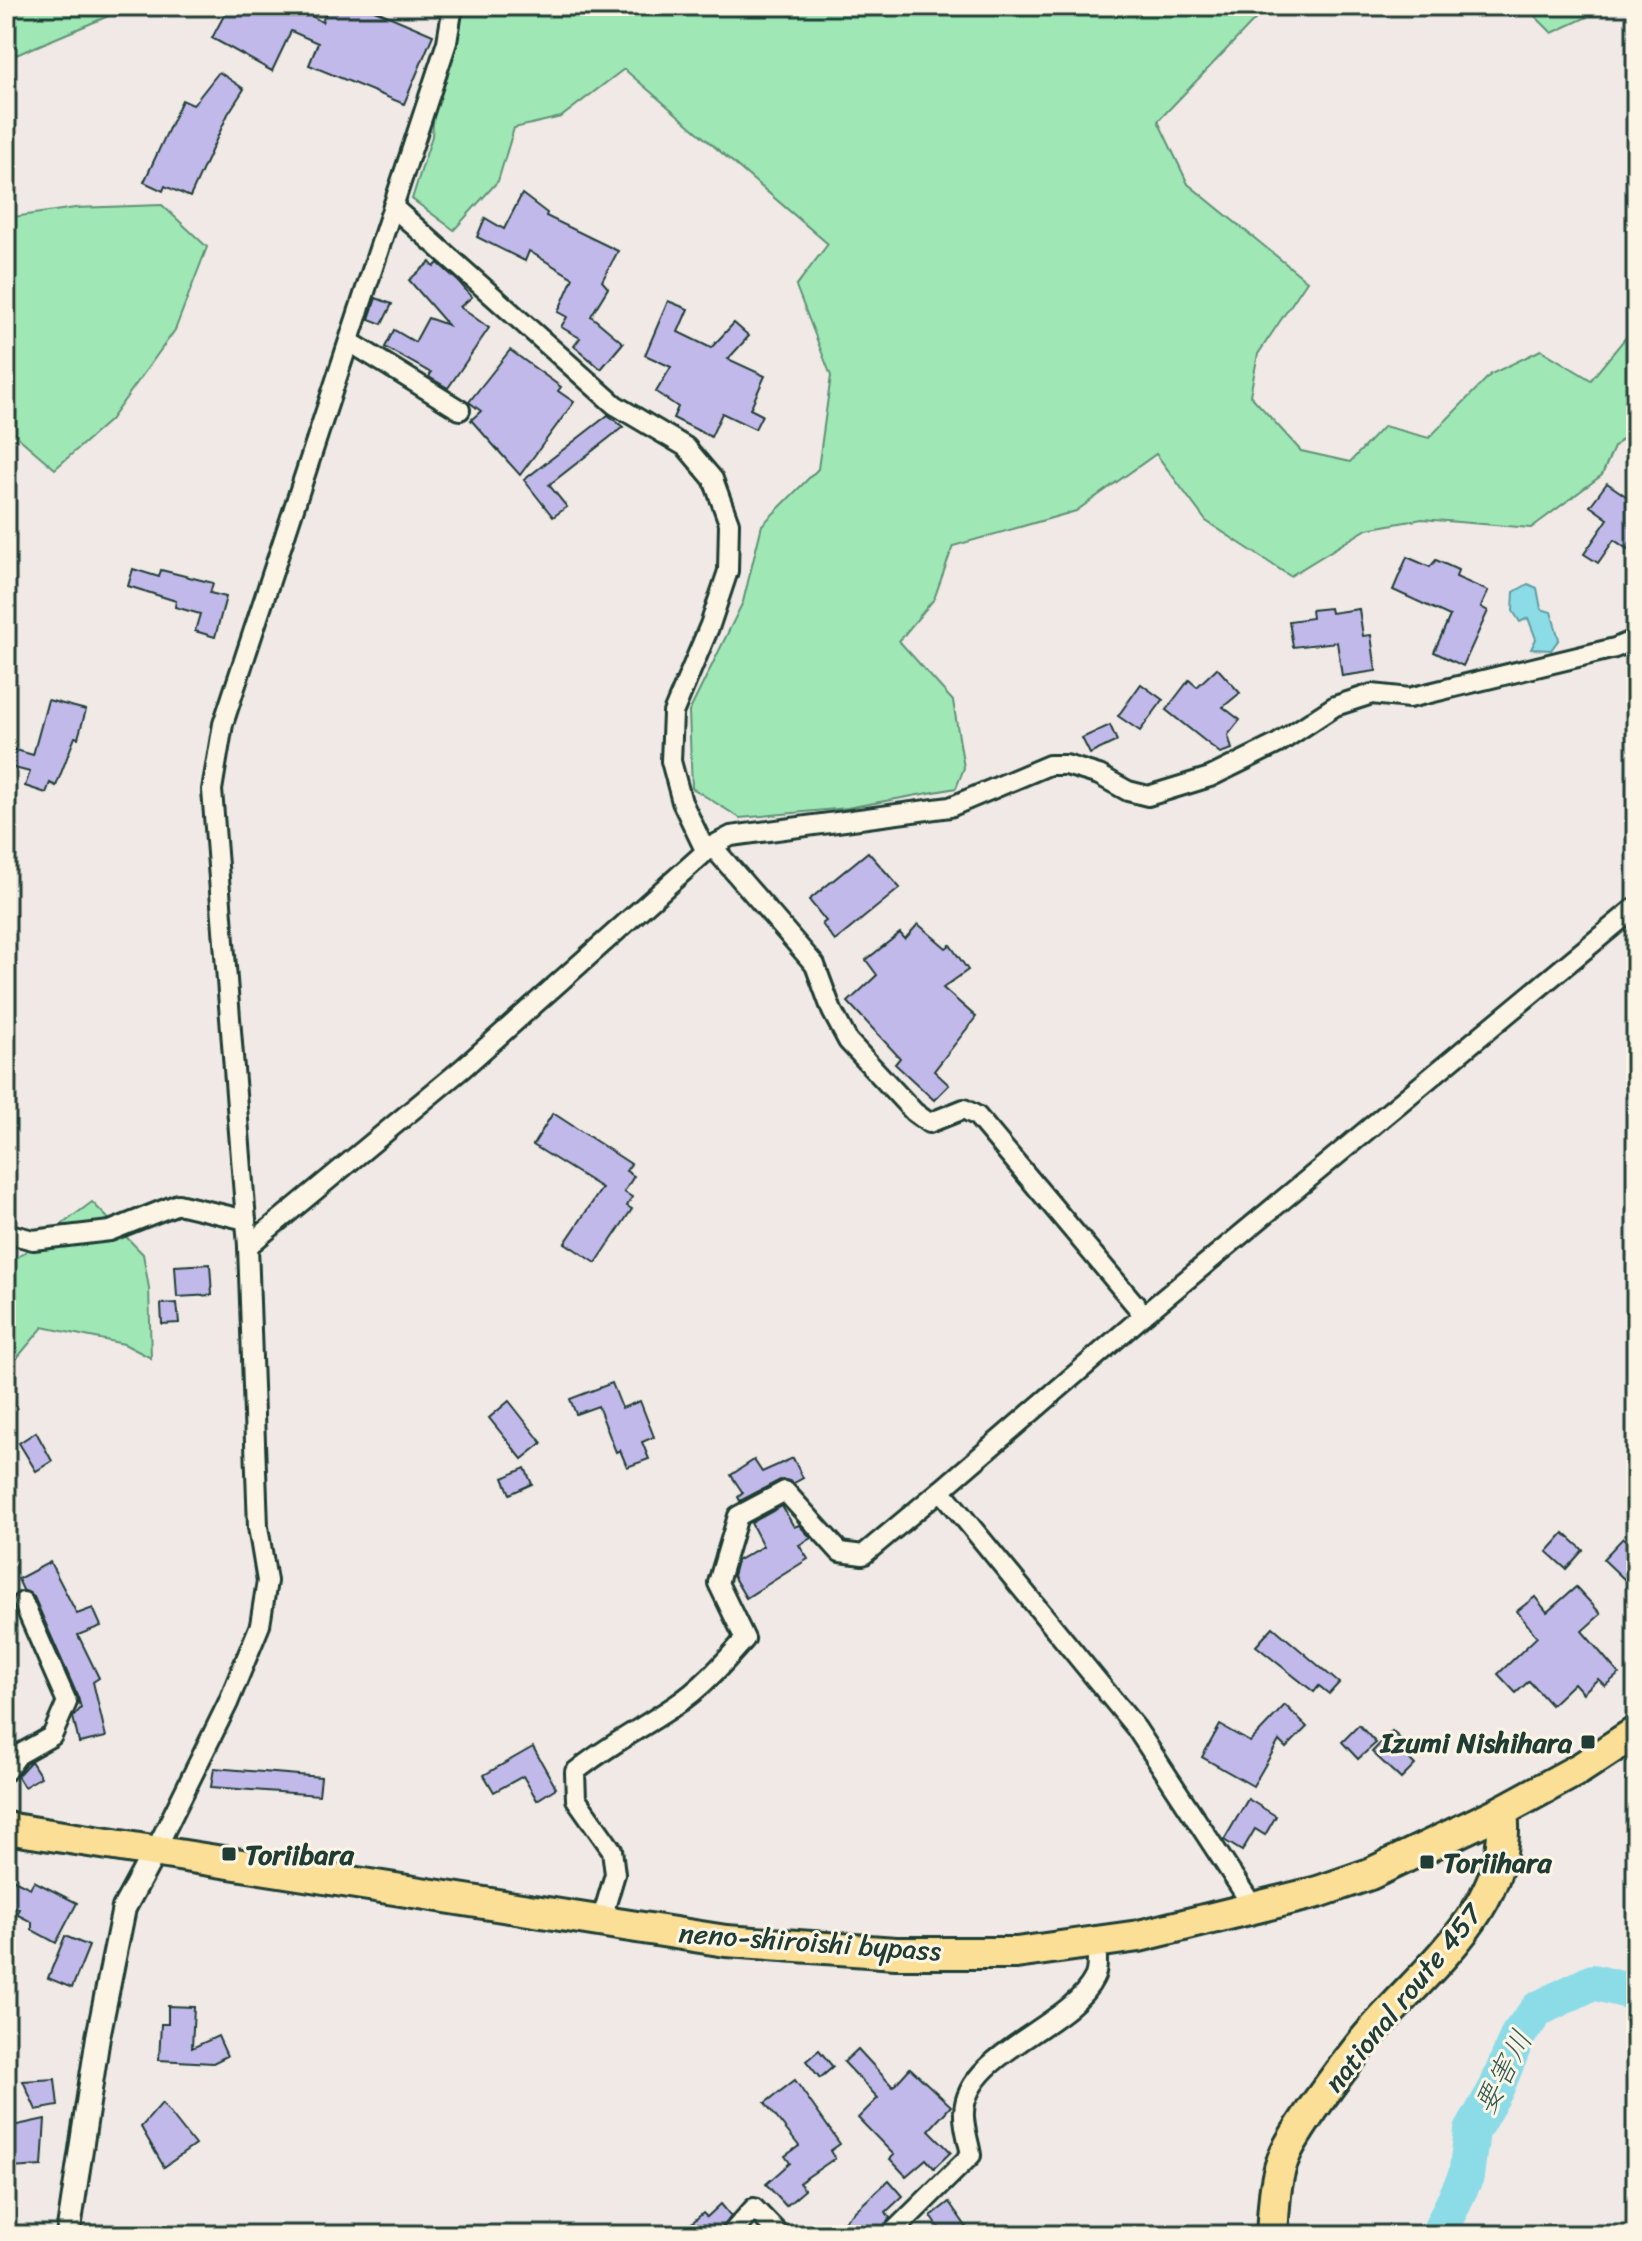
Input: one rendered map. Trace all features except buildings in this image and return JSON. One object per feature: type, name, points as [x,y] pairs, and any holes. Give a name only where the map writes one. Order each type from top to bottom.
[{"type":"highway","points":[[1502,1811],[1581,1768],[1636,1732]]},
{"type":"highway","name":"neno-shiroishi bypass","points":[[6,1828],[156,1849],[726,1941],[896,1953],[1016,1953],[1139,1936],[1254,1908],[1370,1874],[1502,1811]]},
{"type":"highway","name":"national route 457","points":[[1272,2235],[1276,2182],[1286,2151],[1359,2046],[1472,1919],[1497,1871],[1505,1836],[1502,1811]]},
{"type":"street","points":[[68,2235],[98,2037],[124,1908],[228,1703],[260,1625],[267,1581],[258,1527],[248,1246],[212,790],[223,724],[447,42],[453,6]]},
{"type":"street","points":[[393,207],[615,405],[686,447],[713,479],[729,523],[728,571],[673,713],[671,761],[682,802],[709,849],[815,965],[832,1011],[848,1041],[929,1123],[964,1109],[977,1116],[1144,1315]]},
{"type":"street","points":[[350,342],[460,410]]},
{"type":"street","points":[[248,1246],[463,1068],[709,849],[731,836],[950,807],[1049,765],[1066,765],[1099,775],[1128,791],[1148,796],[1210,777],[1277,744],[1335,706],[1372,694],[1409,698],[1615,648],[1636,639]]},
{"type":"street","points":[[601,1921],[615,1874],[612,1850],[576,1799],[575,1772],[609,1744],[674,1707],[713,1676],[745,1639],[718,1583],[738,1516],[785,1491],[840,1552],[863,1555],[1144,1315],[1636,907]]},
{"type":"street","points":[[6,1233],[33,1240],[110,1231],[178,1204],[246,1220]]},
{"type":"street","points":[[941,1490],[1136,1728],[1254,1908]]},
{"type":"street","points":[[6,1771],[18,1755],[52,1736],[67,1702],[23,1602]]},
{"type":"street","points":[[890,2235],[971,2155],[964,2114],[967,2096],[985,2071],[1080,1996],[1095,1977],[1097,1942]]},
{"type":"street","points":[[730,2235],[754,2208],[780,2235]]},
{"type":"green space","points":[[6,6],[132,6],[16,55],[6,44]]},
{"type":"green space","points":[[443,6],[1268,6],[1158,121],[1188,184],[1307,281],[1258,354],[1250,395],[1301,451],[1350,462],[1384,426],[1429,438],[1491,374],[1541,350],[1591,380],[1636,325],[1636,423],[1614,447],[1602,475],[1531,528],[1422,519],[1367,529],[1290,576],[1206,521],[1156,454],[1076,511],[953,546],[934,599],[899,641],[953,701],[964,768],[956,788],[847,808],[740,818],[692,788],[689,712],[743,602],[762,525],[818,469],[831,376],[796,286],[828,244],[624,69],[561,117],[514,128],[498,181],[454,230],[412,199],[432,136]]},
{"type":"green space","points":[[1525,6],[1595,6],[1596,13],[1552,33]]},
{"type":"green space","points":[[162,205],[207,247],[175,330],[110,420],[55,469],[6,427],[6,218],[75,208]]},
{"type":"green space","points":[[92,1202],[143,1254],[149,1288],[151,1358],[124,1344],[43,1327],[6,1371],[6,1256],[18,1257]]},
{"type":"water","points":[[1528,584],[1537,588],[1541,609],[1551,612],[1559,639],[1551,650],[1531,649],[1536,639],[1528,618],[1520,622],[1513,611],[1514,592]]},
{"type":"waterway","name":"要害川","points":[[1438,2235],[1466,2176],[1472,2131],[1496,2089],[1518,2035],[1538,2009],[1593,1982],[1636,1993]]},
{"type":"place","name":"Izumi Nishihara","points":[[1588,1742]]},
{"type":"place","name":"Toriibara","points":[[229,1854]]},
{"type":"place","name":"Toriihara","points":[[1427,1862]]}]
